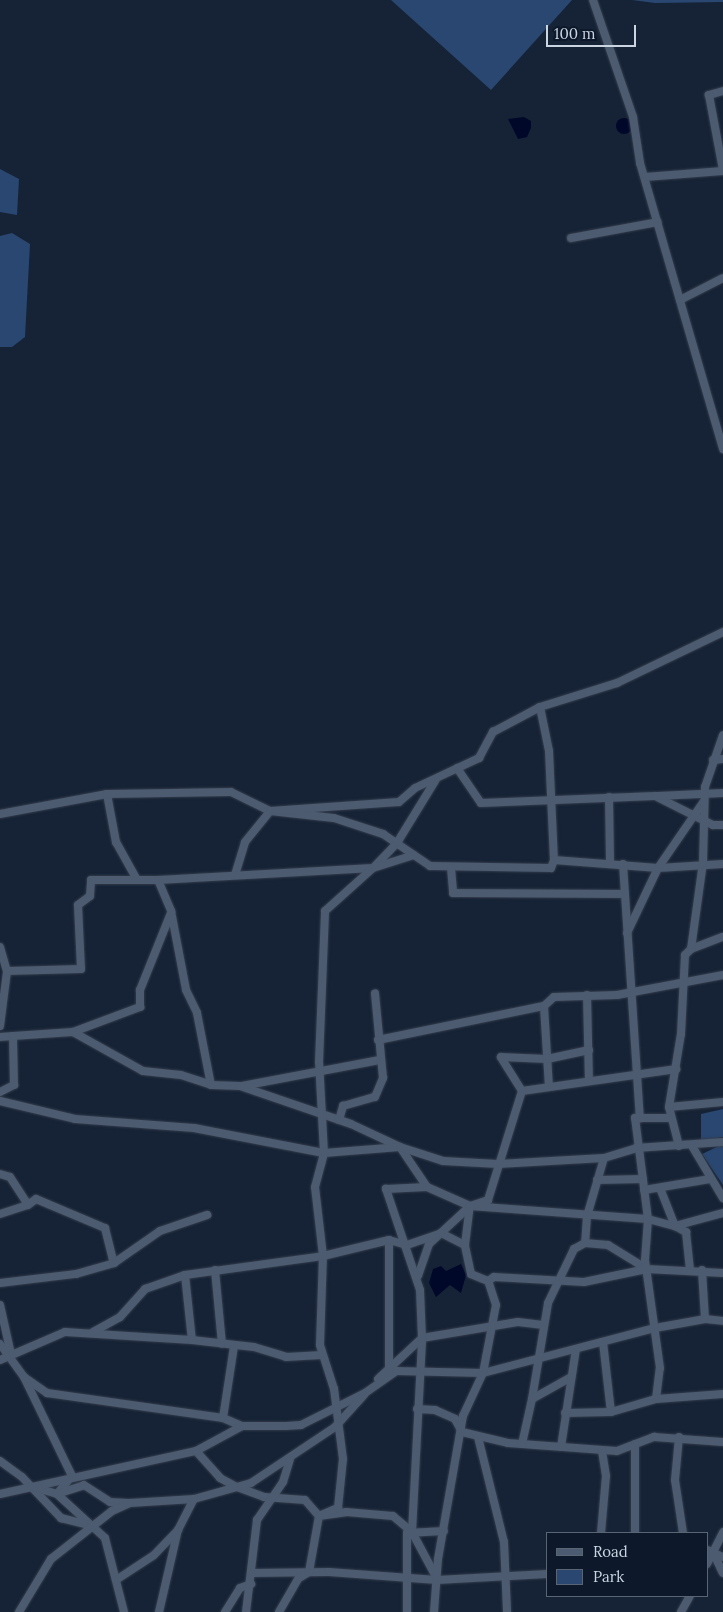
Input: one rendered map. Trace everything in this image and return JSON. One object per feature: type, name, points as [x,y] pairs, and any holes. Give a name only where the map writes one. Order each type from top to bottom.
[{"type":"street","points":[[593,0],[633,117],[645,177],[723,449]]},
{"type":"street","points":[[645,177],[723,170],[709,95],[723,91]]},
{"type":"street","points":[[571,238],[658,222]]},
{"type":"street","points":[[680,300],[723,278]]},
{"type":"street","points":[[235,875],[245,842],[270,811],[399,802],[415,788],[436,780],[479,758],[493,732],[540,707],[617,682],[723,632]]},
{"type":"street","points":[[0,814],[108,794],[231,792],[270,811],[334,818],[397,843],[430,866],[450,868],[551,868],[554,860],[552,801],[540,707]]},
{"type":"street","points":[[626,935],[658,868],[696,816],[705,795],[713,760],[723,735]]},
{"type":"street","points":[[713,760],[723,759]]},
{"type":"street","points":[[457,768],[481,803],[723,793]]},
{"type":"street","points":[[319,1516],[338,1508],[343,1459],[335,1427],[329,1368],[322,1355],[323,1256],[315,1187],[324,1153],[321,1072],[325,911],[373,868],[397,843],[436,780]]},
{"type":"street","points":[[108,794],[116,842],[136,878]]},
{"type":"street","points":[[692,949],[703,863],[705,795]]},
{"type":"street","points":[[655,796],[696,816],[723,825]]},
{"type":"street","points":[[609,798],[610,863]]},
{"type":"street","points":[[7,971],[81,969],[78,905],[90,896],[91,880],[136,878],[158,880],[373,868],[414,855]]},
{"type":"street","points":[[554,860],[658,868],[703,863],[723,864]]},
{"type":"street","points":[[623,864],[629,993],[640,1118]]},
{"type":"street","points":[[450,868],[453,893],[625,894]]},
{"type":"street","points":[[158,880],[172,911],[186,990],[197,1013],[211,1085]]},
{"type":"street","points":[[0,1037],[73,1032],[140,1007],[140,990],[172,911]]},
{"type":"street","points":[[679,1146],[669,1118],[669,1107],[676,1069],[684,984],[684,955],[692,949],[723,937]]},
{"type":"street","points":[[0,947],[7,971],[0,1026]]},
{"type":"street","points":[[378,1040],[544,1006],[554,997],[629,993],[684,984],[723,975]]},
{"type":"street","points":[[339,1120],[343,1106],[375,1098],[383,1078],[375,993]]},
{"type":"street","points":[[587,995],[590,1050],[589,1080]]},
{"type":"street","points":[[544,1006],[549,1086]]},
{"type":"street","points":[[73,1032],[143,1071],[181,1075],[211,1085],[240,1086],[380,1060]]},
{"type":"street","points":[[0,1092],[14,1085],[13,1036]]},
{"type":"street","points":[[412,1532],[418,1370],[422,1338],[418,1278],[421,1257],[440,1233],[470,1206],[488,1200],[522,1091],[501,1056],[547,1059],[590,1050]]},
{"type":"street","points":[[522,1091],[676,1069]]},
{"type":"street","points":[[240,1086],[324,1114],[400,1147],[443,1161],[498,1164],[604,1158],[636,1148],[692,1146],[723,1142]]},
{"type":"street","points":[[0,1101],[75,1119],[194,1128],[324,1153],[400,1147]]},
{"type":"street","points":[[669,1107],[723,1102]]},
{"type":"street","points":[[656,1399],[660,1368],[647,1270],[648,1219],[643,1179],[636,1148],[635,1118],[669,1118]]},
{"type":"street","points":[[692,1146],[723,1198]]},
{"type":"street","points":[[400,1147],[427,1187]]},
{"type":"street","points":[[585,1243],[587,1216],[604,1158]]},
{"type":"street","points":[[0,1174],[10,1177],[28,1205]]},
{"type":"street","points":[[597,1180],[643,1179]]},
{"type":"street","points":[[644,1190],[710,1179]]},
{"type":"street","points":[[418,1278],[386,1189],[427,1187],[470,1206],[648,1219],[675,1226],[686,1232],[690,1270]]},
{"type":"street","points":[[660,1188],[675,1226]]},
{"type":"street","points":[[0,1214],[28,1205],[36,1199],[105,1228],[114,1263]]},
{"type":"street","points":[[434,1612],[444,1531],[462,1432],[463,1416],[484,1373],[494,1325],[495,1295],[488,1281],[471,1274],[465,1245],[470,1206]]},
{"type":"street","points":[[675,1226],[723,1213]]},
{"type":"street","points":[[0,1283],[76,1274],[114,1263],[160,1231],[207,1215]]},
{"type":"street","points":[[93,1332],[120,1318],[132,1299],[145,1289],[185,1275],[323,1256],[389,1240],[407,1245],[440,1233],[465,1245]]},
{"type":"street","points":[[389,1240],[390,1367]]},
{"type":"street","points":[[522,1444],[532,1399],[541,1325],[556,1282],[574,1248],[585,1243],[608,1245],[647,1270]]},
{"type":"street","points":[[215,1270],[222,1344]]},
{"type":"street","points":[[488,1281],[494,1276],[556,1282],[647,1270],[702,1270],[723,1273]]},
{"type":"street","points":[[702,1270],[705,1319]]},
{"type":"street","points":[[185,1275],[192,1340]]},
{"type":"street","points":[[0,1305],[11,1355]]},
{"type":"street","points":[[24,1377],[47,1393],[67,1398],[223,1418],[242,1426],[302,1425],[334,1405],[365,1393],[396,1371],[484,1373],[536,1361],[655,1328],[705,1319],[723,1321]]},
{"type":"street","points":[[57,1494],[84,1484],[110,1502],[130,1503],[194,1499],[237,1487],[290,1459],[315,1437],[335,1427],[390,1367],[422,1338],[494,1325],[541,1325]]},
{"type":"street","points":[[0,1360],[65,1332],[93,1332],[192,1340],[234,1346],[286,1357],[322,1355]]},
{"type":"street","points":[[603,1342],[611,1412]]},
{"type":"street","points":[[0,1344],[11,1355],[24,1377],[72,1476]]},
{"type":"street","points":[[223,1418],[234,1346]]},
{"type":"street","points":[[561,1447],[570,1377],[576,1349]]},
{"type":"street","points":[[532,1399],[570,1377]]},
{"type":"street","points":[[565,1414],[611,1412],[656,1399],[723,1394]]},
{"type":"street","points":[[416,1409],[435,1410],[455,1420],[462,1432],[478,1438],[522,1444],[602,1451],[635,1444],[654,1436],[723,1442]]},
{"type":"street","points":[[0,1494],[72,1476],[196,1451],[242,1426]]},
{"type":"street","points":[[478,1438],[504,1542],[507,1612]]},
{"type":"street","points":[[680,1438],[675,1480],[683,1532]]},
{"type":"street","points":[[635,1444],[635,1532]]},
{"type":"street","points":[[196,1451],[220,1478],[237,1487],[271,1496],[305,1500],[319,1516]]},
{"type":"street","points":[[601,1532],[606,1476],[602,1451]]},
{"type":"street","points":[[246,1612],[251,1584],[254,1534],[271,1496],[283,1482],[290,1459]]},
{"type":"street","points":[[0,1461],[61,1518],[92,1525]]},
{"type":"street","points":[[57,1494],[72,1476]]},
{"type":"street","points":[[30,1487],[57,1494],[105,1538],[124,1612]]},
{"type":"street","points":[[159,1612],[178,1530],[194,1499]]},
{"type":"street","points":[[19,1612],[51,1559],[92,1525],[130,1503]]},
{"type":"street","points":[[319,1516],[346,1512],[393,1516],[412,1532],[437,1580]]},
{"type":"street","points":[[279,1612],[299,1578],[309,1572],[319,1516]]},
{"type":"street","points":[[116,1580],[154,1555],[178,1530]]},
{"type":"street","points":[[407,1612],[407,1533],[444,1531]]},
{"type":"street","points":[[710,1551],[723,1532]]},
{"type":"street","points":[[710,1551],[723,1557]]},
{"type":"street","points":[[710,1551],[723,1573]]},
{"type":"street","points":[[252,1573],[309,1572],[437,1580],[506,1580],[546,1574]]},
{"type":"street","points":[[226,1612],[240,1588],[251,1584]]},
{"type":"street","points":[[681,1612],[689,1597]]},
{"type":"green space","points":[[391,0],[572,0],[491,90]]},
{"type":"green space","points":[[632,0],[723,0],[723,2],[655,3]]},
{"type":"green space","points":[[0,169],[19,179],[17,215],[0,212]]},
{"type":"green space","points":[[12,233],[30,244],[25,337],[12,347],[0,347],[0,236]]},
{"type":"green space","points":[[723,1109],[723,1137],[701,1141],[701,1114]]},
{"type":"green space","points":[[723,1144],[723,1185],[702,1154]]},
{"type":"shaded area","points":[[524,117],[531,121],[531,128],[527,137],[518,139],[508,119]]},
{"type":"shaded area","points":[[624,118],[630,120],[632,126],[630,132],[624,134],[618,132],[616,126],[618,120]]},
{"type":"shaded area","points":[[461,1264],[466,1275],[461,1293],[450,1285],[436,1297],[429,1283],[433,1269],[441,1266],[446,1271]]}]
